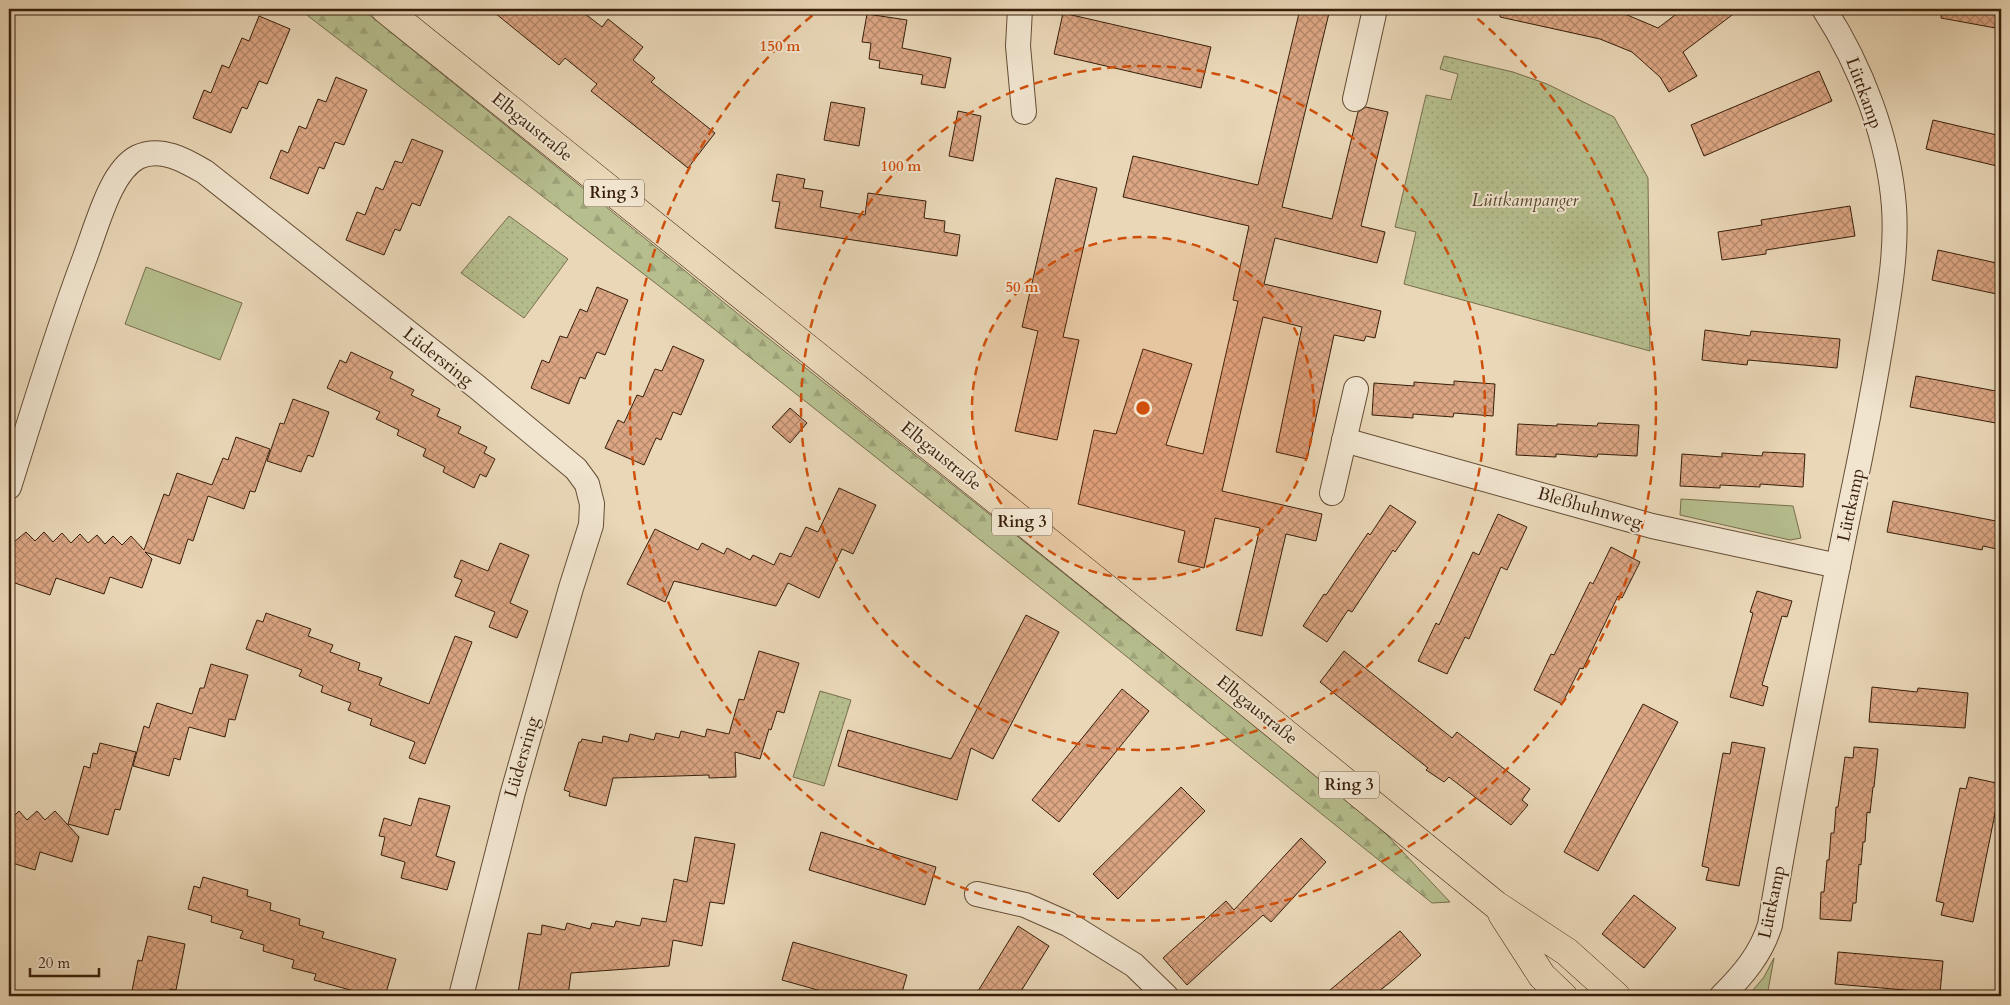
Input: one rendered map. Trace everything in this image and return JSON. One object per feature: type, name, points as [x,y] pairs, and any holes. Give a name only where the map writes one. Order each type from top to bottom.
[{"type":"main road","name":"Elbgaustraße","points":[[385,9],[1211,672],[1496,905],[1567,952],[1616,996]]},
{"type":"main road","name":"Elbgaustraße","points":[[1496,905],[1542,976],[1563,996]]},
{"type":"street","points":[[1020,9],[1018,46],[1024,112]]},
{"type":"street","points":[[1355,99],[1375,9]]},
{"type":"street","name":"Lüttkamp","points":[[1722,996],[1752,963],[1765,941],[1770,925],[1804,728],[1875,378],[1891,285],[1896,243],[1894,205],[1888,166],[1871,101],[1842,37],[1824,9]]},
{"type":"street","name":"Lüdersring","points":[[9,487],[68,304],[111,189],[124,168],[137,158],[149,154],[164,154],[184,160],[205,172],[469,381],[576,469],[586,484],[592,504],[592,525],[571,588],[512,792],[461,996]]},
{"type":"street","points":[[1332,492],[1356,389]]},
{"type":"street","name":"Bleßhuhnweg","points":[[1344,440],[1652,526],[1838,566]]},
{"type":"street","points":[[977,894],[1020,903],[1068,924],[1134,965],[1166,996]]},
{"type":"green space","points":[[299,9],[362,9],[753,326],[1370,817],[1450,902],[1432,903],[1085,623],[680,302]]},
{"type":"green space","name":"Lüttkampanger","points":[[1444,56],[1513,72],[1547,84],[1614,117],[1648,178],[1650,351],[1404,284],[1416,232],[1395,227],[1426,95],[1451,100],[1458,74],[1440,69]]},
{"type":"green space","points":[[509,216],[568,259],[524,318],[461,273]]},
{"type":"green space","points":[[146,267],[242,303],[220,360],[125,324]]},
{"type":"green space","points":[[1681,499],[1793,506],[1801,538],[1790,540],[1680,515]]},
{"type":"green space","points":[[820,691],[851,700],[824,786],[793,777]]},
{"type":"green space","points":[[1774,958],[1767,996],[1748,996],[1764,977]]},
{"type":"building","points":[[490,9],[579,9],[602,27],[608,19],[643,47],[633,60],[655,78],[651,82],[715,133],[688,168],[591,91],[597,84],[565,58],[559,65]]},
{"type":"building","points":[[1300,9],[1330,9],[1282,207],[1332,219],[1358,112],[1366,107],[1388,112],[1361,226],[1385,232],[1377,263],[1275,238],[1264,284],[1381,311],[1375,338],[1366,336],[1364,341],[1334,335],[1307,459],[1276,452],[1302,327],[1263,317],[1222,491],[1322,514],[1316,541],[1286,534],[1262,636],[1236,630],[1260,528],[1215,518],[1204,568],[1178,562],[1185,531],[1078,504],[1094,430],[1116,434],[1143,349],[1192,364],[1166,445],[1203,454],[1238,301],[1233,300],[1249,226],[1123,197],[1133,156],[1258,185]]},
{"type":"building","points":[[1501,9],[1613,9],[1658,28],[1683,9],[1740,9],[1683,52],[1697,76],[1669,92],[1660,77],[1632,52],[1600,39],[1500,17]]},
{"type":"building","points":[[1942,9],[2001,9],[2001,29],[1941,18]]},
{"type":"building","points":[[1063,13],[1211,47],[1201,88],[1054,54]]},
{"type":"building","points":[[867,14],[907,20],[902,48],[951,58],[945,88],[921,84],[923,75],[879,68],[880,61],[869,59],[871,43],[862,42]]},
{"type":"building","points":[[259,16],[290,29],[267,84],[259,81],[247,109],[242,107],[231,133],[193,118],[204,90],[211,93],[222,65],[229,68],[242,38],[249,41]]},
{"type":"building","points":[[1819,71],[1832,101],[1704,156],[1691,125]]},
{"type":"building","points":[[336,77],[367,90],[344,145],[335,142],[324,169],[319,167],[308,194],[270,178],[281,150],[288,153],[299,126],[306,129],[318,99],[326,102]]},
{"type":"building","points":[[831,102],[865,108],[859,146],[824,140]]},
{"type":"building","points":[[958,111],[981,116],[973,161],[949,156]]},
{"type":"building","points":[[1933,120],[2001,136],[2001,167],[1926,149]]},
{"type":"building","points":[[412,139],[443,151],[420,206],[412,203],[400,231],[395,229],[384,255],[346,240],[357,212],[365,215],[376,187],[383,190],[395,161],[402,163]]},
{"type":"building","points":[[777,174],[805,179],[803,188],[823,191],[820,207],[865,215],[868,193],[926,201],[924,218],[945,221],[944,232],[960,235],[957,256],[775,228],[780,202],[772,201]]},
{"type":"building","points":[[1056,178],[1097,188],[1063,337],[1079,340],[1057,440],[1015,431],[1038,331],[1022,327]]},
{"type":"building","points":[[1850,206],[1855,236],[1766,250],[1766,254],[1722,260],[1718,232],[1762,225],[1761,220]]},
{"type":"building","points":[[1938,250],[2001,264],[2001,295],[1932,280]]},
{"type":"building","points":[[597,287],[628,300],[605,355],[597,352],[585,379],[580,377],[569,404],[531,388],[542,360],[549,363],[560,336],[567,338],[580,309],[587,312]]},
{"type":"building","points":[[1705,330],[1750,336],[1751,331],[1840,339],[1837,368],[1748,360],[1747,365],[1702,360]]},
{"type":"building","points":[[673,346],[704,360],[681,415],[673,412],[661,440],[656,438],[644,465],[605,448],[618,420],[624,423],[637,395],[643,397],[655,369],[662,371]]},
{"type":"building","points":[[351,352],[393,372],[390,378],[414,390],[411,395],[440,409],[437,416],[461,427],[458,433],[487,447],[484,453],[495,459],[486,477],[480,474],[474,488],[443,472],[445,467],[423,456],[426,449],[397,435],[399,430],[376,419],[380,412],[327,388],[340,360],[346,363]]},
{"type":"building","points":[[1916,376],[2001,392],[2001,424],[1910,407]]},
{"type":"building","points":[[1454,381],[1495,384],[1493,416],[1454,413],[1453,417],[1413,414],[1413,418],[1372,415],[1374,383],[1414,386],[1414,382],[1454,385]]},
{"type":"building","points":[[293,399],[329,412],[313,457],[308,455],[301,472],[267,461],[280,423],[284,424]]},
{"type":"building","points":[[790,408],[807,423],[790,443],[772,427]]},
{"type":"building","points":[[1598,423],[1639,425],[1637,456],[1598,454],[1597,457],[1556,454],[1556,457],[1516,455],[1518,424],[1597,426]]},
{"type":"building","points":[[236,437],[270,449],[255,492],[250,491],[244,509],[208,496],[193,541],[188,539],[180,564],[145,552],[152,559],[142,588],[110,577],[104,594],[56,578],[50,595],[9,581],[9,559],[14,542],[26,532],[35,541],[44,532],[53,542],[62,533],[71,543],[80,534],[88,543],[97,535],[105,544],[113,536],[122,545],[131,536],[144,550],[164,494],[169,496],[177,473],[212,485],[223,458],[228,460]]},
{"type":"building","points":[[1763,452],[1805,454],[1803,487],[1760,484],[1760,487],[1720,485],[1720,488],[1680,486],[1682,454],[1722,457],[1722,453],[1762,456]]},
{"type":"building","points":[[839,488],[876,505],[853,554],[842,549],[819,598],[788,583],[776,606],[674,581],[665,602],[627,584],[655,529],[698,550],[702,543],[724,554],[727,548],[750,560],[753,555],[774,565],[780,553],[791,557],[806,527],[818,532]]},
{"type":"building","points":[[1893,501],[2001,522],[2001,550],[1983,546],[1982,550],[1887,532]]},
{"type":"building","points":[[1390,505],[1416,522],[1395,552],[1393,550],[1352,612],[1348,610],[1327,642],[1303,626],[1324,594],[1326,595],[1368,533],[1370,535]]},
{"type":"building","points":[[1498,514],[1527,527],[1507,570],[1501,567],[1469,639],[1465,637],[1447,674],[1418,661],[1436,623],[1439,625],[1473,552],[1479,555]]},
{"type":"building","points":[[500,543],[529,555],[510,603],[528,611],[517,638],[489,627],[495,612],[455,596],[462,580],[454,577],[461,560],[488,571]]},
{"type":"building","points":[[1611,547],[1640,562],[1622,598],[1618,596],[1583,669],[1580,668],[1562,704],[1534,690],[1551,654],[1554,655],[1590,582],[1593,584]]},
{"type":"building","points":[[1757,591],[1792,601],[1787,617],[1782,616],[1762,685],[1768,687],[1763,706],[1730,697],[1753,613],[1750,612]]},
{"type":"building","points":[[266,613],[311,629],[308,636],[333,645],[330,652],[360,663],[358,670],[382,678],[379,685],[429,704],[455,636],[472,642],[425,764],[409,758],[415,742],[370,725],[372,719],[348,710],[351,703],[321,692],[323,686],[299,676],[302,670],[246,649],[257,620],[263,622]]},
{"type":"building","points":[[1026,615],[1059,632],[993,759],[971,748],[957,800],[838,766],[848,730],[951,759]]},
{"type":"building","points":[[759,651],[799,663],[784,713],[777,711],[771,730],[769,729],[760,759],[735,752],[736,777],[709,778],[709,775],[613,778],[606,806],[569,796],[570,792],[564,790],[579,742],[582,739],[602,743],[603,736],[628,742],[630,734],[654,740],[656,733],[679,738],[681,731],[705,737],[707,729],[729,734],[739,699],[744,700]]},
{"type":"building","points":[[1344,651],[1452,738],[1457,732],[1530,789],[1522,800],[1528,805],[1511,825],[1449,777],[1444,782],[1426,770],[1428,768],[1320,682]]},
{"type":"building","points":[[211,664],[248,675],[235,720],[229,719],[225,737],[189,727],[180,760],[174,758],[169,776],[133,766],[144,726],[149,728],[157,703],[192,714],[200,688],[204,688]]},
{"type":"building","points":[[1872,687],[1917,692],[1918,688],[1968,693],[1965,728],[1869,722]]},
{"type":"building","points":[[1122,689],[1149,711],[1059,822],[1032,800]]},
{"type":"building","points":[[1643,704],[1678,722],[1598,871],[1564,852]]},
{"type":"building","points":[[1732,742],[1765,748],[1739,886],[1706,880],[1709,868],[1702,866],[1723,753],[1730,754]]},
{"type":"building","points":[[100,743],[136,752],[120,810],[115,809],[108,835],[68,824],[84,766],[90,768],[93,753],[97,754]]},
{"type":"building","points":[[1854,747],[1878,749],[1870,813],[1867,812],[1865,842],[1863,842],[1861,865],[1859,864],[1856,903],[1853,903],[1851,921],[1820,919],[1821,892],[1824,892],[1831,833],[1834,833],[1836,807],[1838,807],[1845,757],[1853,758]]},
{"type":"building","points":[[1969,777],[2001,784],[1973,922],[1941,915],[1944,903],[1936,901],[1960,788],[1966,789]]},
{"type":"building","points":[[1181,787],[1205,811],[1118,899],[1093,874]]},
{"type":"building","points":[[419,798],[450,806],[436,856],[455,862],[447,890],[401,878],[405,862],[381,855],[385,837],[379,836],[384,818],[411,826]]},
{"type":"building","points":[[19,811],[27,820],[37,811],[45,820],[55,811],[79,837],[72,862],[40,852],[35,870],[9,862],[9,821]]},
{"type":"building","points":[[821,832],[936,867],[925,905],[809,870]]},
{"type":"building","points":[[695,837],[735,844],[724,904],[710,902],[702,946],[673,940],[669,966],[571,973],[568,996],[536,996],[518,993],[528,933],[541,935],[542,925],[565,930],[567,923],[590,929],[592,923],[614,927],[616,921],[640,926],[642,918],[666,922],[674,879],[687,882]]},
{"type":"building","points":[[1301,838],[1326,862],[1271,922],[1263,915],[1187,985],[1163,958],[1226,901],[1234,910]]},
{"type":"building","points":[[203,877],[248,890],[247,896],[271,903],[270,910],[300,919],[299,925],[324,932],[322,938],[396,959],[385,996],[372,996],[314,980],[316,974],[292,968],[294,960],[263,951],[264,945],[240,938],[243,931],[211,922],[212,916],[188,909],[194,886],[200,888]]},
{"type":"building","points":[[1634,895],[1676,928],[1644,968],[1602,934]]},
{"type":"building","points":[[1018,926],[1049,946],[1018,996],[975,996]]},
{"type":"building","points":[[1400,931],[1421,955],[1393,980],[1373,996],[1323,996]]},
{"type":"building","points":[[148,936],[185,944],[176,990],[170,989],[168,996],[131,996],[138,960],[142,961]]},
{"type":"building","points":[[793,942],[907,975],[901,996],[839,996],[782,980]]},
{"type":"building","points":[[1838,952],[1943,961],[1940,993],[1835,984]]}]
